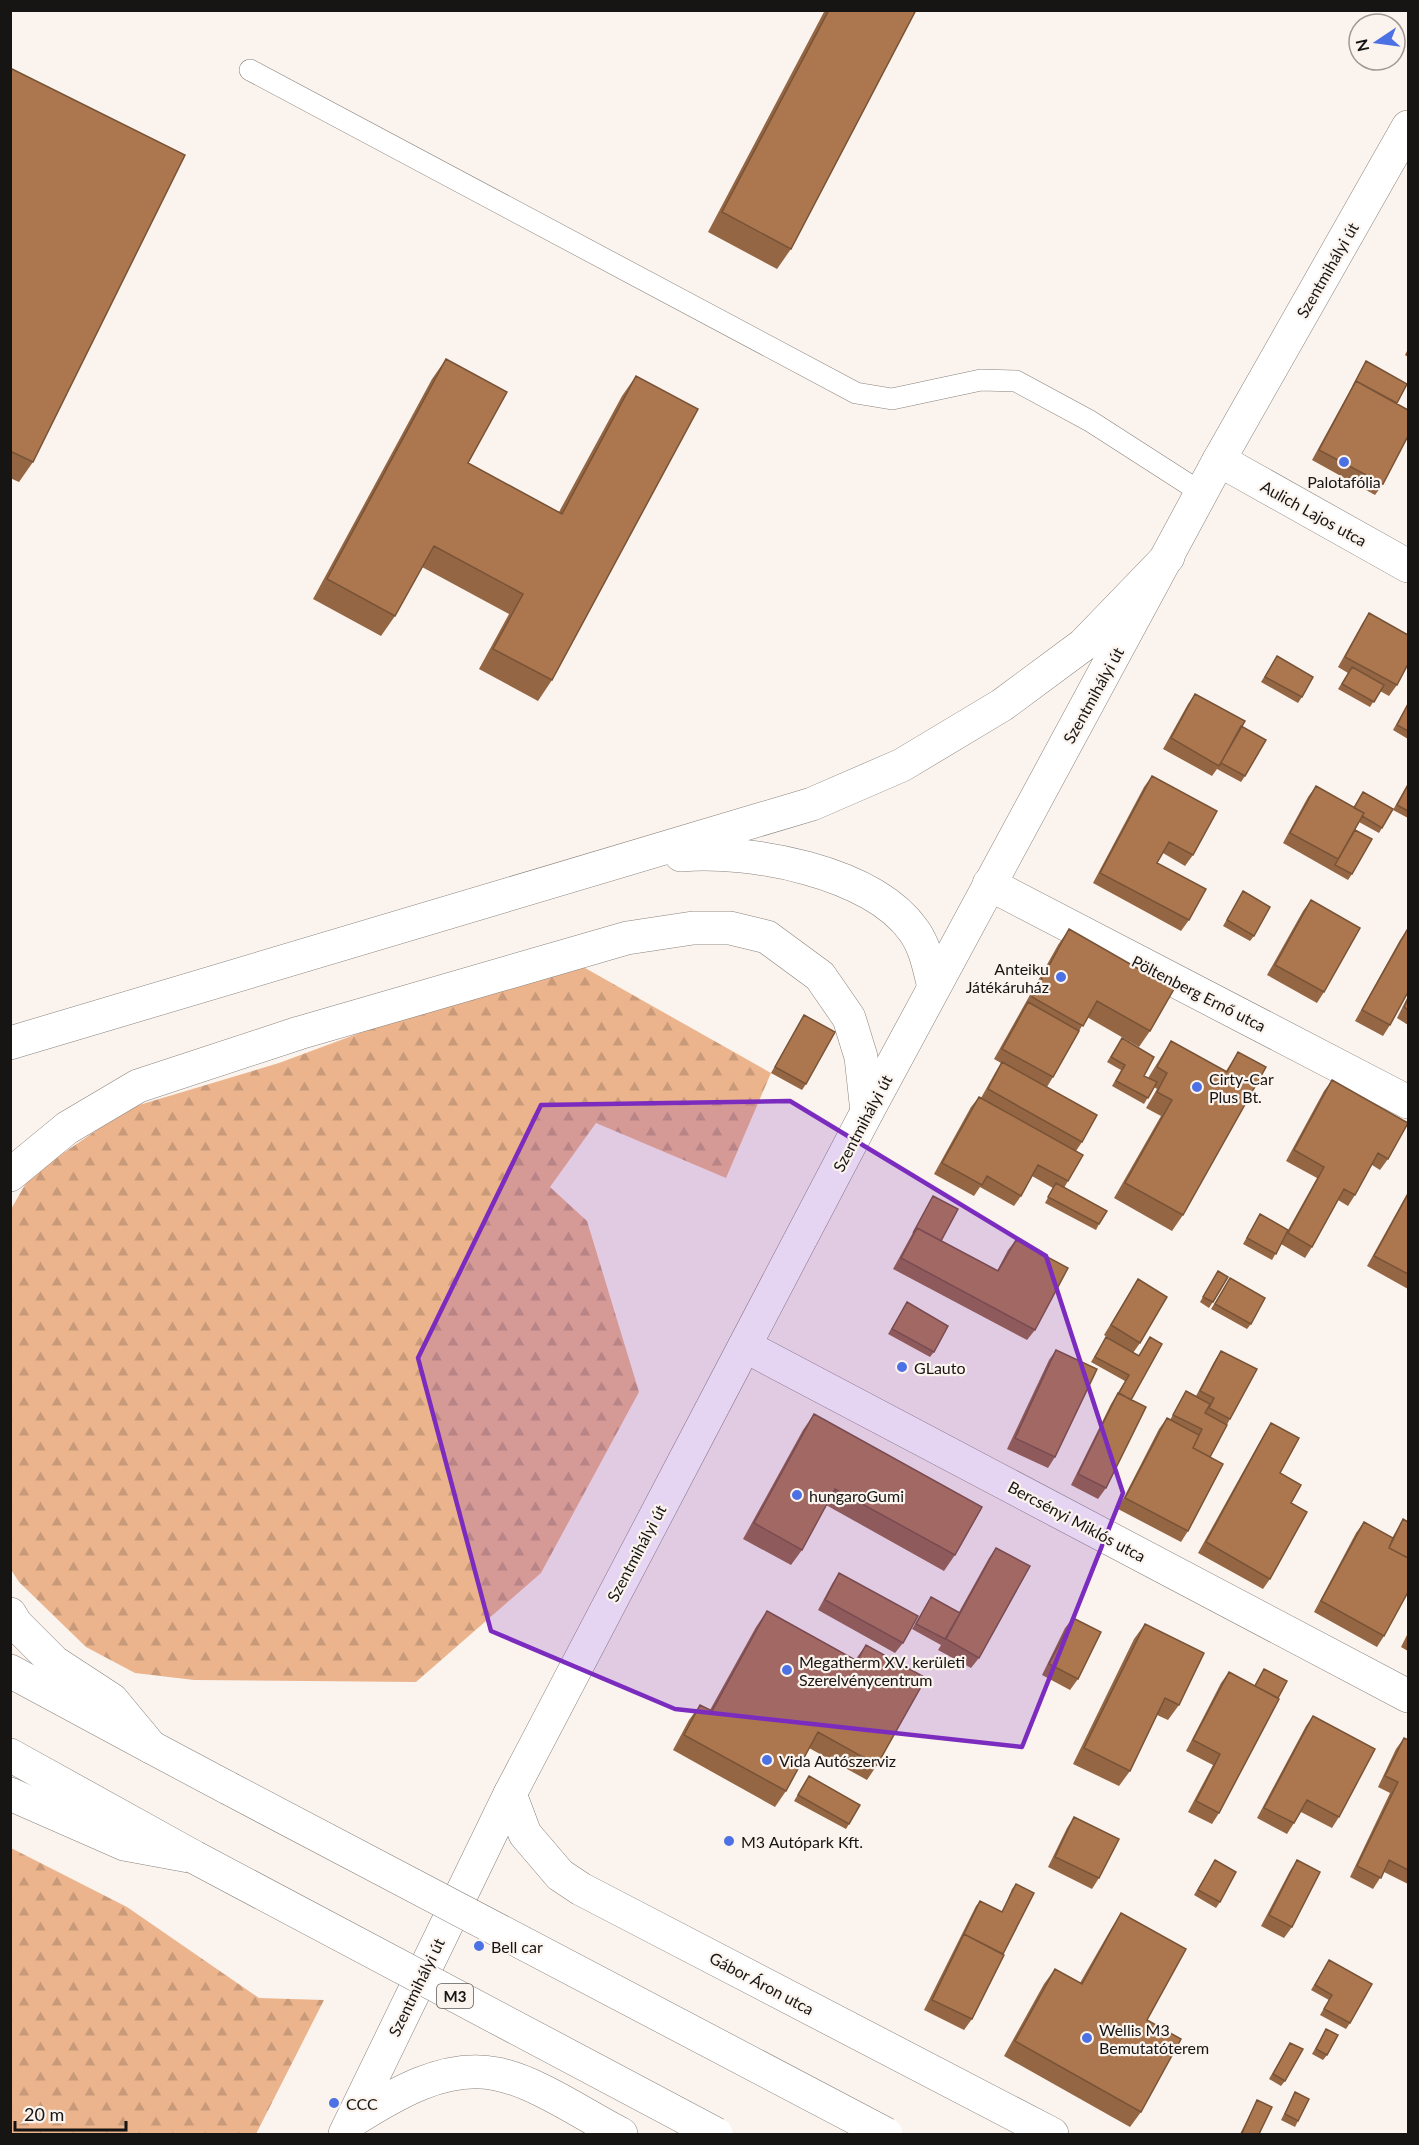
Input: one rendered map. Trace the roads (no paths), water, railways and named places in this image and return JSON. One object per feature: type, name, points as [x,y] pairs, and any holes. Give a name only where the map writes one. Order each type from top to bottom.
[{"type":"main road","name":"Szentmihályi út","points":[[348,2128],[510,1794],[867,1112],[1219,460],[1408,127]]},
{"type":"main road","name":"Aulich Lajos utca","points":[[1219,460],[1408,566]]},
{"type":"main road","points":[[10,1043],[812,804],[902,765],[1002,705],[1083,645],[1168,557]]},
{"type":"main road","points":[[632,859],[709,853],[793,863],[835,878],[882,901],[913,930],[924,950],[934,987]]},
{"type":"main road","name":"Pöltenberg Ernő utca","points":[[989,884],[1408,1102]]},
{"type":"main road","points":[[10,1175],[67,1128],[138,1086],[299,1033],[605,945],[693,928],[730,928],[767,937],[820,976],[849,1018],[861,1057],[867,1112]]},
{"type":"main road","name":"Bercsényi Miklós utca","points":[[745,1346],[1408,1696]]},
{"type":"main road","points":[[10,1614],[16,1624],[54,1662],[112,1700],[151,1747]]},
{"type":"main road","points":[[10,1671],[886,2134]]},
{"type":"main road","name":"M3","points":[[10,1755],[194,1857],[716,2134]]},
{"type":"main road","points":[[10,1794],[124,1844],[194,1857]]},
{"type":"main road","name":"Gábor Áron utca","points":[[510,1794],[525,1834],[560,1875],[1052,2134]]},
{"type":"main road","points":[[348,2128],[393,2094],[424,2082],[459,2073],[497,2073],[535,2088],[621,2134]]},
{"type":"lane","points":[[250,70],[856,393],[892,399],[981,380],[1016,381],[1090,421],[1202,493]]},
{"type":"place","name":"Palotafólia","points":[[1344,462]]},
{"type":"place","name":"Anteiku Játékáruház","points":[[1061,977]]},
{"type":"place","name":"Cirty-Car Plus Bt.","points":[[1197,1087]]},
{"type":"place","name":"GLauto","points":[[902,1367]]},
{"type":"place","name":"hungaroGumi","points":[[797,1495]]},
{"type":"place","name":"Megatherm XV. kerületi Szerelvénycentrum","points":[[787,1670]]},
{"type":"place","name":"Vida Autószerviz","points":[[767,1760]]},
{"type":"place","name":"M3 Autópark Kft.","points":[[729,1841]]},
{"type":"place","name":"Bell car","points":[[479,1946]]},
{"type":"place","name":"Wellis M3 Bemutatóterem","points":[[1087,2038]]},
{"type":"place","name":"CCC","points":[[334,2103]]}]
